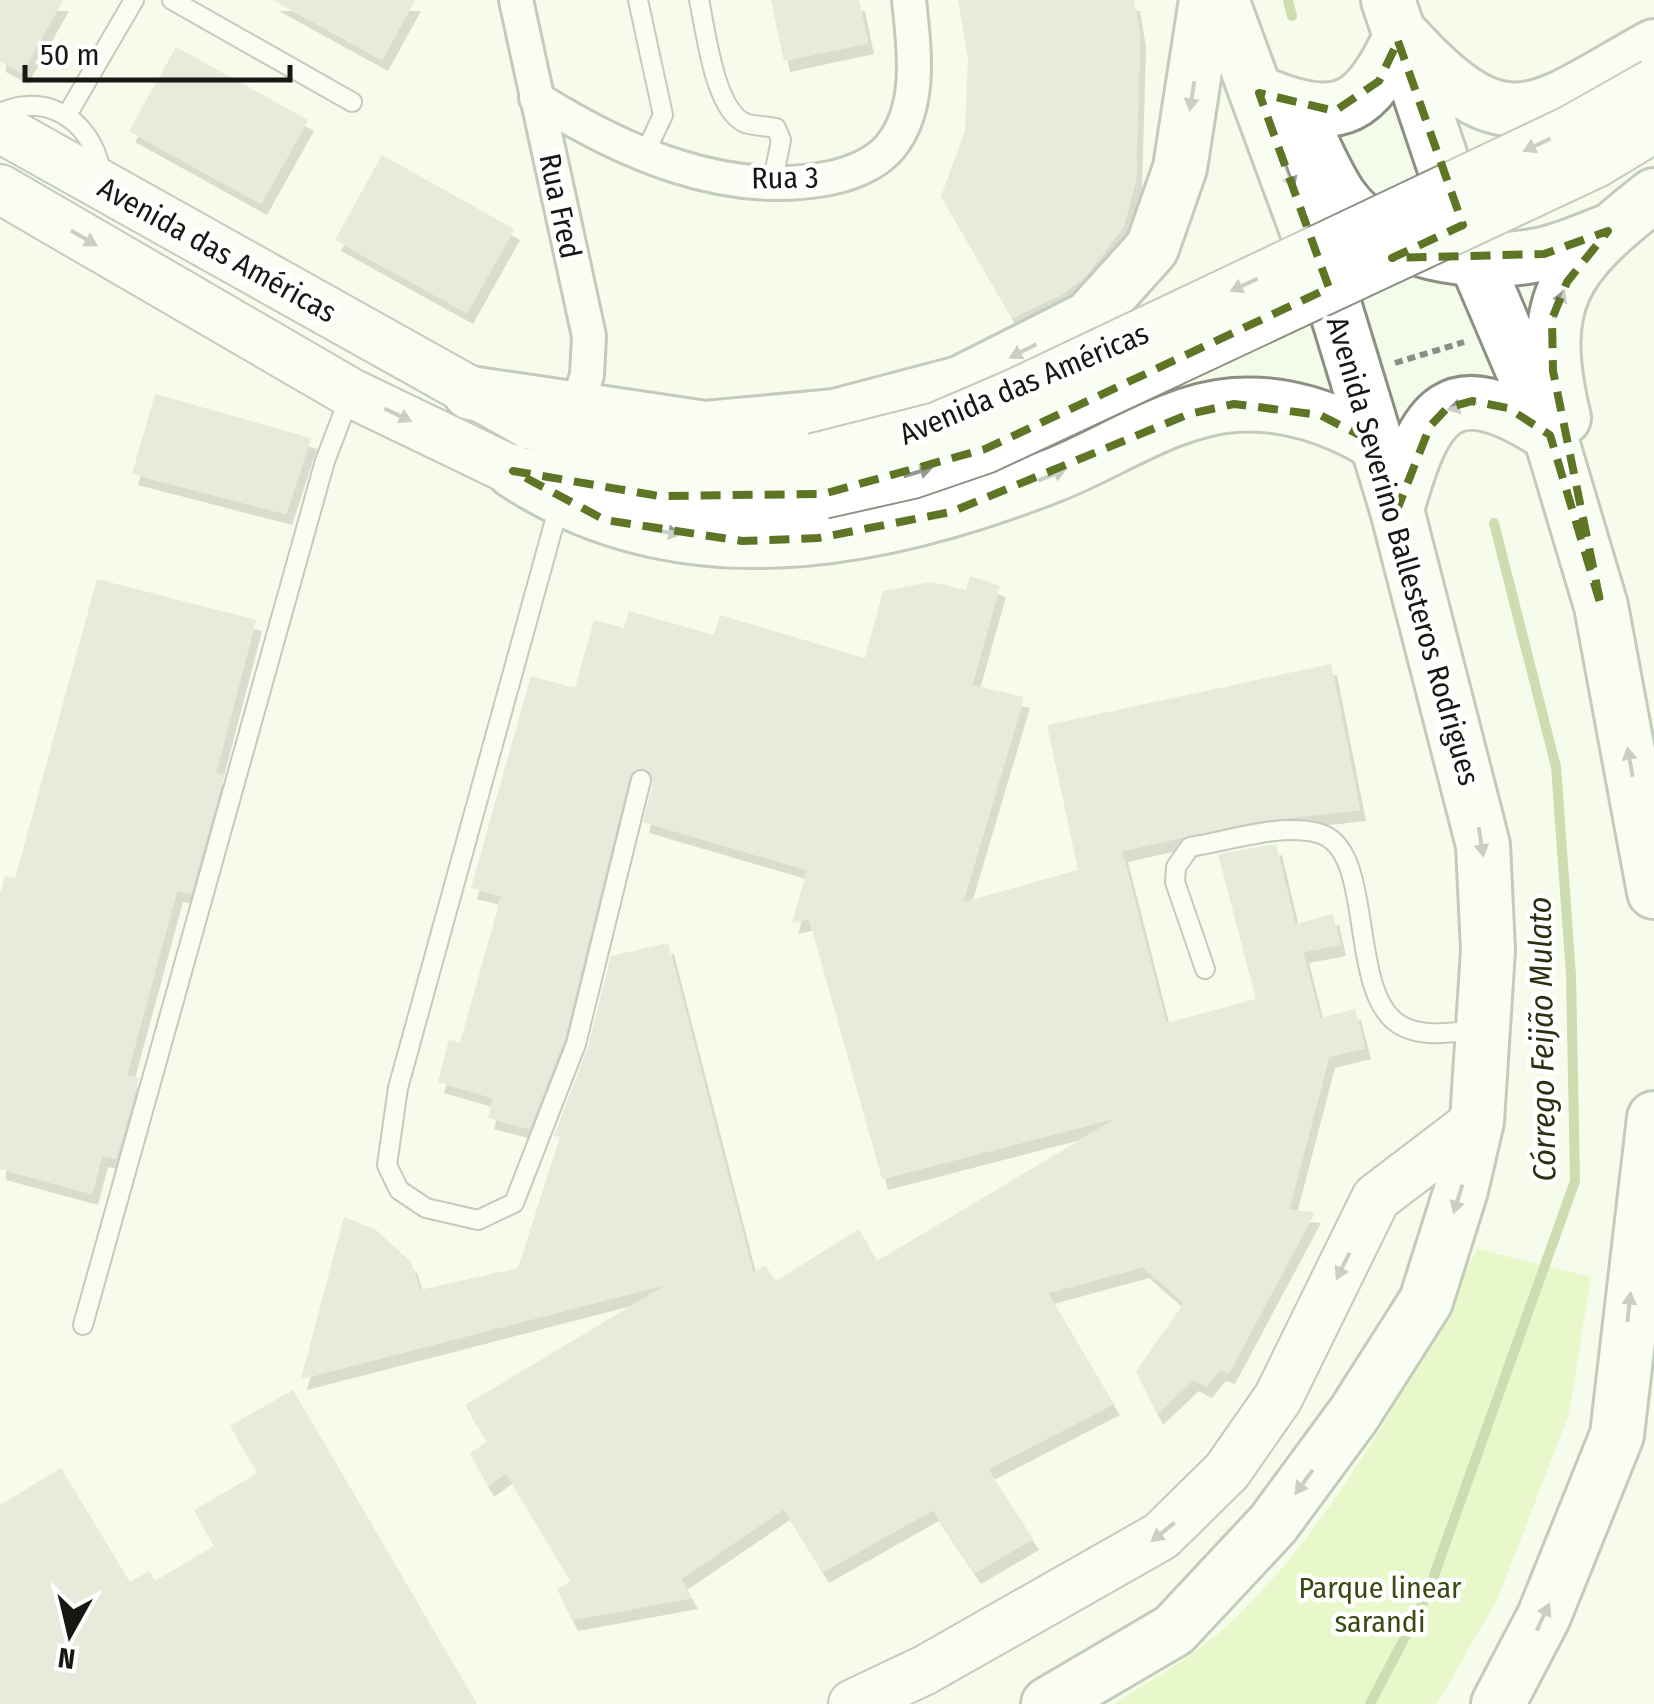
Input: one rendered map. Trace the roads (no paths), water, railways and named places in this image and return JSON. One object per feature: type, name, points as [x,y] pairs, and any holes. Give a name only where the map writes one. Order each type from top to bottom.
[{"type":"main road","points":[[470,392],[575,412],[705,428],[835,416],[960,383],[1089,318],[1152,248],[1180,168],[1206,0]]},
{"type":"main road","name":"Avenida Severino Ballesteros Rodrigues","points":[[1048,1704],[1174,1630],[1273,1524],[1354,1414],[1426,1300],[1461,1190],[1477,1121],[1488,950],[1483,845],[1397,510],[1277,100],[1222,0]]},
{"type":"main road","points":[[1277,100],[1335,111],[1360,100],[1380,81],[1394,23]]},
{"type":"main road","points":[[1394,23],[1441,78],[1476,103],[1511,111],[1550,106],[1654,46]]},
{"type":"main road","points":[[1394,23],[1475,258],[1550,434],[1602,606]]},
{"type":"main road","name":"Avenida das Américas","points":[[0,189],[351,392],[513,471],[659,496],[752,499],[818,476],[1014,394],[1571,130],[1654,82]]},
{"type":"main road","points":[[1277,100],[1340,196],[1362,220],[1408,246],[1475,258],[1544,254],[1608,231]]},
{"type":"main road","name":"Avenida das Américas","points":[[0,128],[529,424],[587,443],[749,463],[818,476]]},
{"type":"main road","points":[[818,476],[912,474],[985,449],[1596,163],[1654,128]]},
{"type":"main road","points":[[1654,195],[1608,231],[1567,282],[1552,319],[1553,371],[1580,483],[1654,892]]},
{"type":"main road","points":[[1397,510],[1423,440],[1447,408],[1472,400],[1508,408],[1550,434]]},
{"type":"main road","points":[[513,471],[560,502],[605,520],[670,534],[742,540],[818,538],[893,528],[950,512],[1053,476],[1190,414],[1234,404],[1320,415],[1346,424],[1377,444]]},
{"type":"main road","points":[[1498,1704],[1544,1616],[1617,1435],[1654,1118]]},
{"type":"main road","points":[[853,1704],[926,1670],[1161,1536],[1227,1471],[1278,1398],[1376,1198],[1477,1121]]},
{"type":"street","name":"Rua Fred","points":[[516,0],[589,336],[587,375],[575,412]]},
{"type":"street","name":"Rua 3","points":[[536,98],[644,156],[714,175],[772,185],[853,173],[890,147],[911,101],[915,56],[908,0]]},
{"type":"lane","points":[[67,115],[134,0]]},
{"type":"lane","points":[[172,0],[352,102]]},
{"type":"lane","points":[[638,0],[663,115],[644,156]]},
{"type":"lane","points":[[699,0],[717,80],[728,107],[744,123],[776,128],[781,140],[772,185]]},
{"type":"lane","points":[[0,113],[26,105],[67,115],[88,134],[100,158],[102,186]]},
{"type":"lane","points":[[83,1325],[325,460],[351,392]]},
{"type":"lane","points":[[560,502],[398,1088],[387,1165],[399,1190],[426,1208],[478,1220],[514,1203],[576,1044],[641,780]]},
{"type":"lane","points":[[1205,970],[1175,882],[1176,867],[1190,847],[1298,830],[1324,834],[1345,852],[1379,1008],[1402,1027],[1427,1033],[1483,1030]]},
{"type":"waterway","points":[[1288,0],[1292,16]]},
{"type":"waterway","name":"Córrego Feijão Mulato","points":[[1370,1704],[1427,1595],[1575,1181],[1571,975],[1556,767],[1494,523]]},
{"type":"park label","name":"Parque linear sarandi","points":[[1380,1605]]}]
